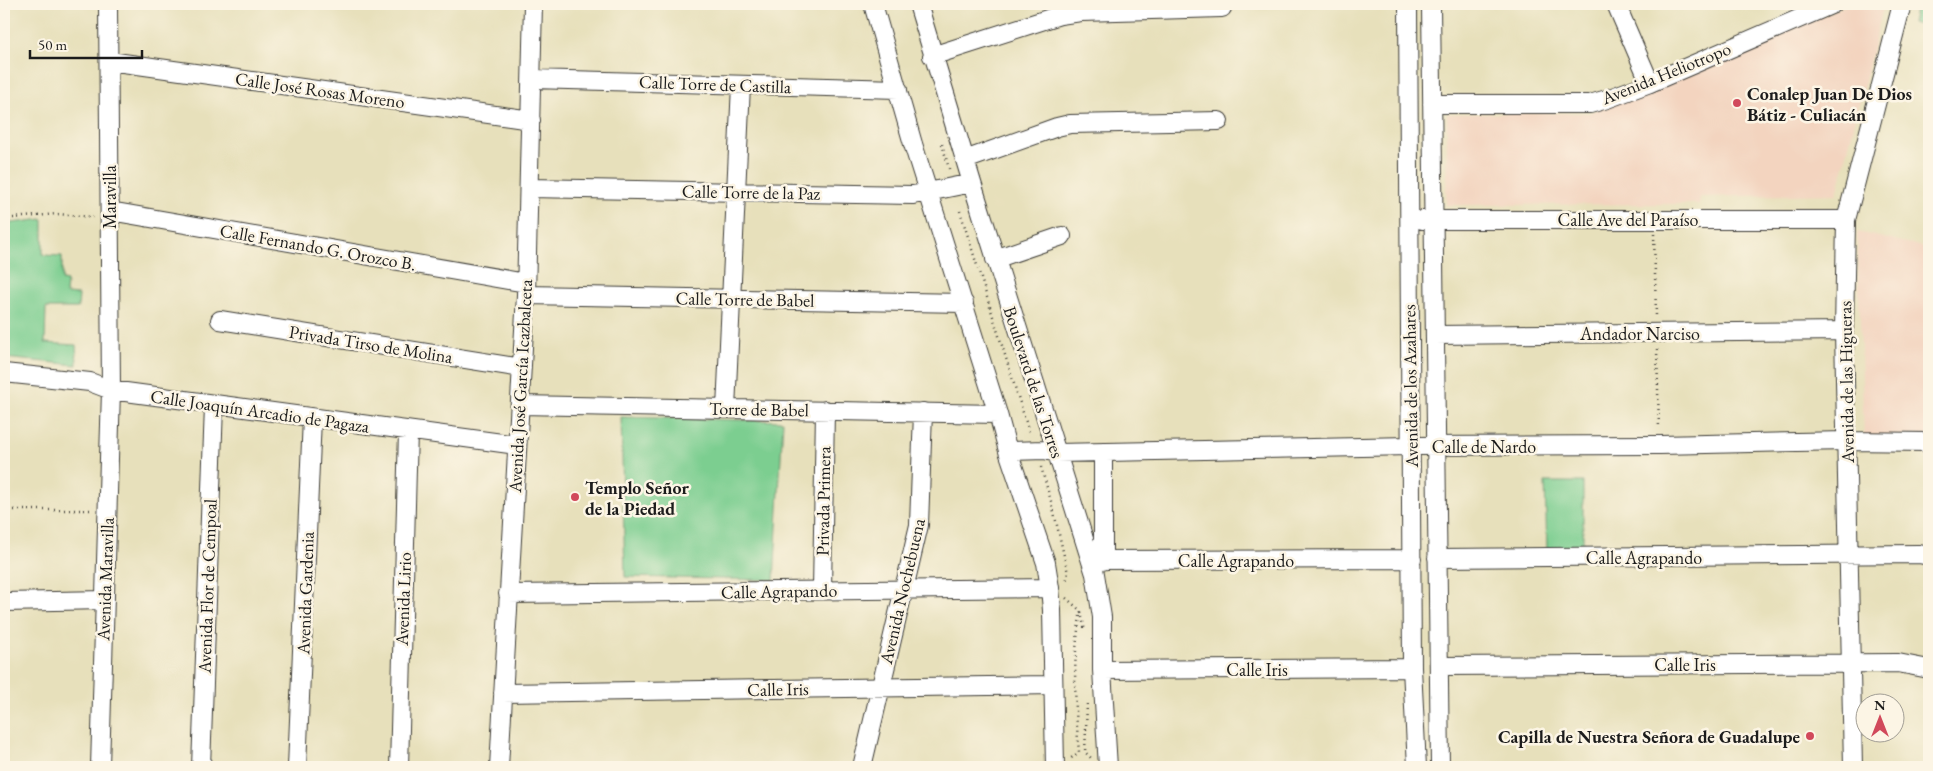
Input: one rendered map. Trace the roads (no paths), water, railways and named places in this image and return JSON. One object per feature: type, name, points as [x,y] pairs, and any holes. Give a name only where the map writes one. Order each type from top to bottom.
[{"type":"street","name":"Maravilla","points":[[108,4],[111,390]]},
{"type":"street","name":"Avenida José García Icazbalceta","points":[[499,767],[526,289],[533,4]]},
{"type":"street","points":[[872,4],[913,144],[1008,451],[1046,563],[1052,610],[1056,767]]},
{"type":"street","name":"Boulevard de las Torres","points":[[918,4],[964,160],[1057,453],[1097,561],[1102,617],[1102,670],[1108,767]]},
{"type":"street","name":"Avenida de los Azahares","points":[[1408,4],[1412,668],[1417,767]]},
{"type":"street","name":"Avenida de los Azahares","points":[[1431,4],[1440,767]]},
{"type":"street","points":[[1616,4],[1650,83]]},
{"type":"street","name":"Avenida Heliotropo","points":[[1432,104],[1590,104],[1650,83],[1833,4]]},
{"type":"street","name":"Avenida de las Higueras","points":[[1853,767],[1844,331],[1846,220],[1902,4]]},
{"type":"street","points":[[932,56],[1060,15],[1081,12],[1222,8]]},
{"type":"street","name":"Calle José Rosas Moreno","points":[[108,61],[531,120]]},
{"type":"street","name":"Calle Torre de Castilla","points":[[532,79],[898,89]]},
{"type":"street","points":[[726,408],[742,85]]},
{"type":"street","points":[[964,160],[1070,124],[1219,122]]},
{"type":"street","name":"Calle Torre de la Paz","points":[[529,188],[913,196],[972,183]]},
{"type":"street","name":"Calle Fernando G. Orozco B.","points":[[110,215],[526,289]]},
{"type":"street","name":"Calle Ave del Paraíso","points":[[1409,220],[1846,220]]},
{"type":"street","points":[[995,258],[1062,236]]},
{"type":"street","name":"Calle Torre de Babel","points":[[526,289],[732,299],[964,304]]},
{"type":"street","name":"Privada Tirso de Molina","points":[[220,320],[522,368]]},
{"type":"street","name":"Andador Narciso","points":[[1435,334],[1844,331]]},
{"type":"street","name":"Calle Joaquín Arcadio de Pagaza","points":[[4,373],[90,382],[111,390],[214,406],[518,446]]},
{"type":"street","name":"Avenida Maravilla","points":[[100,767],[111,390]]},
{"type":"street","name":"Torre de Babel","points":[[520,404],[998,414]]},
{"type":"street","name":"Avenida Flor de Cempoal","points":[[201,767],[214,406]]},
{"type":"street","name":"Privada Primera","points":[[822,591],[825,410]]},
{"type":"street","name":"Avenida Nochebuena","points":[[862,767],[921,512],[923,412]]},
{"type":"street","name":"Avenida Gardenia","points":[[298,767],[312,418]]},
{"type":"street","name":"Avenida Lirio","points":[[399,767],[408,431]]},
{"type":"street","name":"Calle de Nardo","points":[[1008,451],[1057,453],[1410,446],[1660,445],[1846,441],[1929,442]]},
{"type":"street","points":[[1097,561],[1104,452]]},
{"type":"street","name":"Calle Agrapando","points":[[1437,558],[1919,554],[1929,556]]},
{"type":"street","name":"Calle Agrapando","points":[[1097,561],[1412,559]]},
{"type":"street","name":"Calle Agrapando","points":[[508,594],[1050,588]]},
{"type":"street","points":[[4,602],[105,600]]},
{"type":"street","name":"Calle Iris","points":[[1440,666],[1898,662],[1929,669]]},
{"type":"street","name":"Calle Iris","points":[[1102,670],[1412,668]]},
{"type":"street","name":"Calle Iris","points":[[503,693],[1053,685]]},
{"type":"place","name":"Conalep Juan De Dios Bátiz - Culiacán","points":[[1737,103]]},
{"type":"place","name":"Templo Señor de la Piedad","points":[[575,497]]},
{"type":"place","name":"Capilla de Nuestra Señora de Guadalupe","points":[[1810,736]]}]
